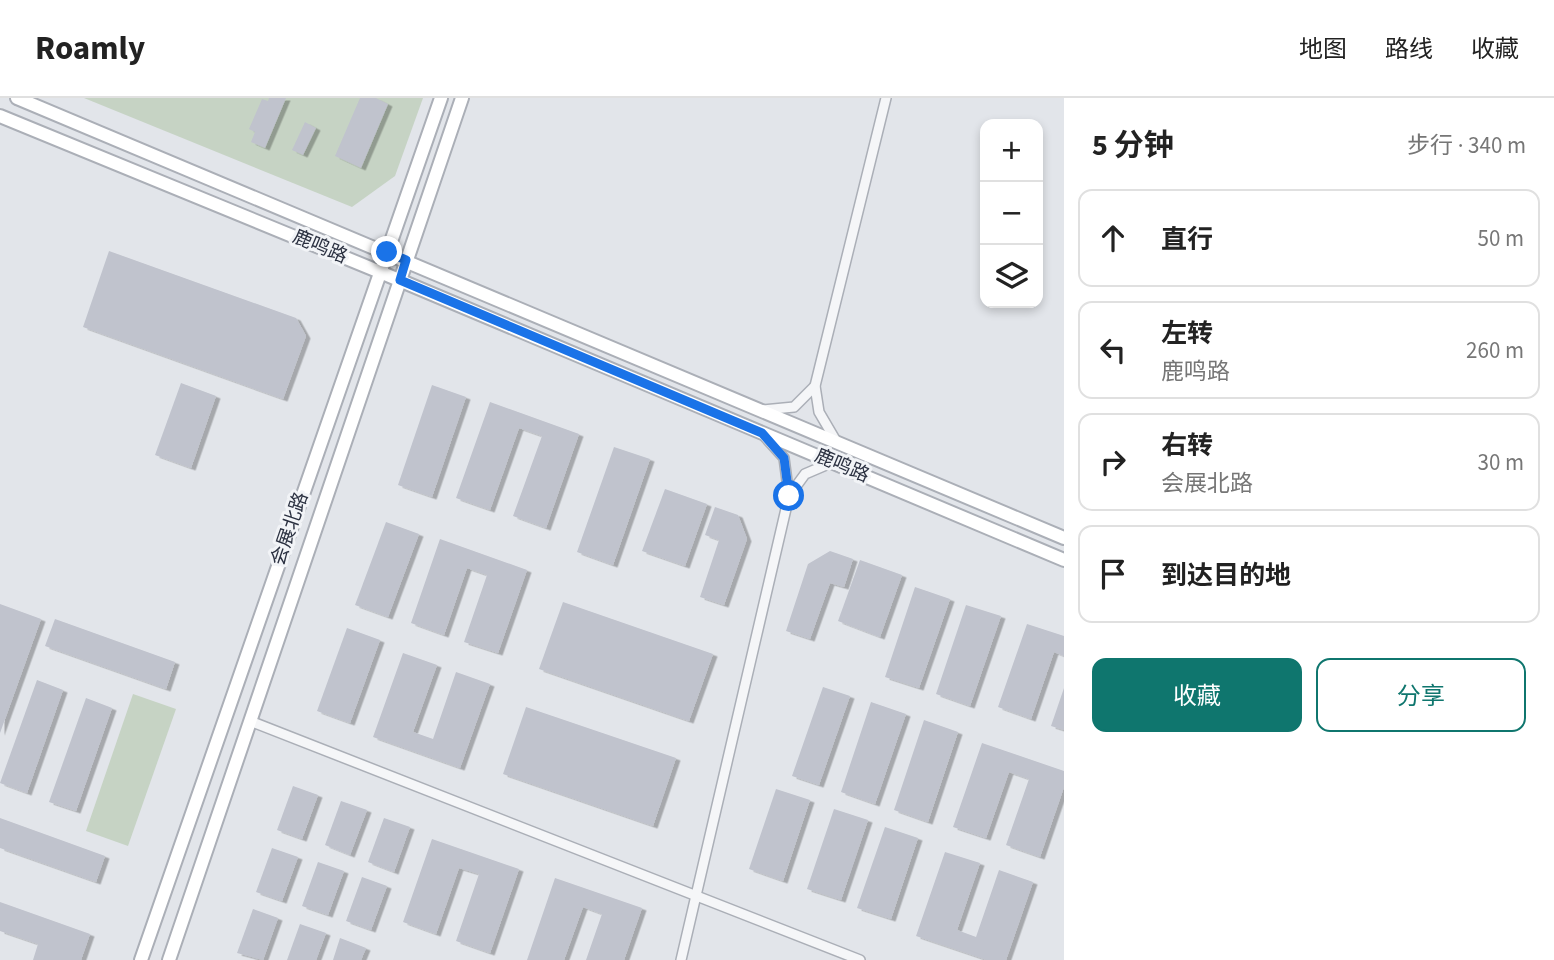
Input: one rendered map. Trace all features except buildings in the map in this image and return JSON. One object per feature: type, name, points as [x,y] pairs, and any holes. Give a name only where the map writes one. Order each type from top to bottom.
[{"type":"main road","name":"鹿鸣路","points":[[17,98],[1064,538]]},
{"type":"main road","name":"会展北路","points":[[141,960],[441,98]]},
{"type":"main road","name":"会展北路","points":[[169,960],[462,98]]},
{"type":"main road","name":"鹿鸣路","points":[[0,116],[400,280],[1064,560]]},
{"type":"street","points":[[835,441],[819,412],[815,386],[886,98]]},
{"type":"street","points":[[763,410],[794,407],[815,386]]},
{"type":"street","points":[[681,960],[789,496],[784,458],[762,433]]},
{"type":"street","points":[[789,496],[805,474],[833,462]]},
{"type":"street","points":[[250,721],[860,960]]},
{"type":"green space","points":[[84,98],[423,98],[395,176],[352,207]]},
{"type":"green space","points":[[133,694],[176,709],[128,846],[86,831]]},
{"type":"route","points":[[387,252],[406,260],[400,280],[762,433],[784,458],[789,496]]}]
